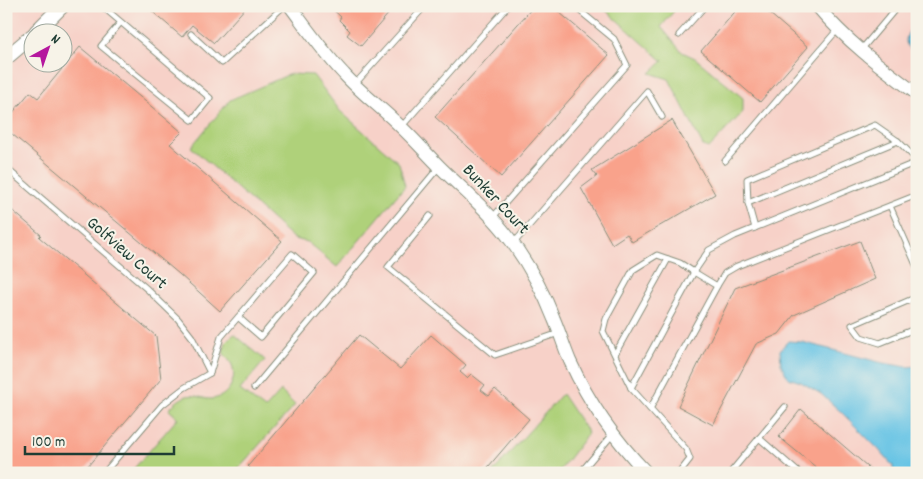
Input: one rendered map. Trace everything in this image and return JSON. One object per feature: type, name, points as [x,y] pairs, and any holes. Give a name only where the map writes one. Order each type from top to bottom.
[{"type":"main road","points":[[46,22],[62,6]]},
{"type":"main road","points":[[6,58],[22,44]]},
{"type":"street","name":"Bunker Court","points":[[290,6],[345,75],[401,126],[492,218],[524,258],[540,287],[585,391],[613,434],[647,473]]},
{"type":"street","points":[[818,6],[861,51],[917,94]]},
{"type":"lane","points":[[102,6],[210,98],[192,120],[101,46],[120,22]]},
{"type":"lane","points":[[191,34],[222,63],[284,6]]},
{"type":"lane","points":[[355,85],[425,6]]},
{"type":"lane","points":[[401,126],[508,6]]},
{"type":"lane","points":[[492,218],[627,65],[614,39],[574,6]]},
{"type":"lane","points":[[680,35],[705,6]]},
{"type":"lane","points":[[861,51],[898,6]]},
{"type":"lane","points":[[725,161],[839,29]]},
{"type":"lane","points":[[513,244],[647,90],[662,117]]},
{"type":"lane","points":[[631,388],[694,272],[709,250],[735,236],[755,228],[917,161],[898,141],[875,125],[747,179],[748,203],[755,228]]},
{"type":"lane","points":[[748,203],[898,141]]},
{"type":"lane","points":[[254,388],[439,166]]},
{"type":"lane","name":"Golfview Court","points":[[7,172],[147,289],[178,319],[192,337],[210,374]]},
{"type":"lane","points":[[650,409],[725,273],[736,266],[916,197]]},
{"type":"lane","points":[[890,206],[917,267]]},
{"type":"lane","points":[[430,216],[388,267],[495,355],[560,333]]},
{"type":"lane","points":[[104,473],[162,405],[184,388],[210,374],[221,337],[238,317],[292,254],[314,273],[261,337],[238,317]]},
{"type":"lane","points":[[680,473],[690,459],[686,449],[631,388],[603,331],[606,319],[633,270],[657,255],[680,263],[717,286]]},
{"type":"lane","points":[[615,354],[668,259]]},
{"type":"lane","points":[[917,298],[852,325],[861,337],[880,342],[917,328]]},
{"type":"lane","points":[[730,473],[785,407]]},
{"type":"lane","points":[[580,473],[613,434]]},
{"type":"lane","points":[[759,438],[799,473]]},
{"type":"lane","points":[[628,473],[636,462]]},
{"type":"shaded area","points":[[6,6],[917,6],[917,473],[6,473]]},
{"type":"green space","points":[[601,6],[678,6],[661,27],[682,52],[695,58],[743,98],[743,112],[709,148],[703,146],[669,79],[650,73],[663,61]]},
{"type":"green space","points":[[290,74],[313,75],[340,111],[399,163],[405,186],[337,267],[307,242],[294,239],[191,147],[230,100]]},
{"type":"green space","points":[[234,334],[265,360],[240,390],[265,409],[281,391],[295,405],[234,473],[130,473],[178,418],[169,410],[176,402],[190,396],[207,399],[216,398],[230,388],[233,371],[231,363],[223,352],[226,342]]},
{"type":"green space","points":[[562,394],[588,433],[558,473],[492,473]]},
{"type":"water","points":[[917,22],[917,55],[909,48],[906,39]]},
{"type":"water","points":[[788,341],[802,342],[883,363],[907,367],[917,366],[917,473],[893,473],[893,466],[840,411],[821,394],[801,382],[788,378],[781,364],[780,350]]},
{"type":"building","points":[[146,6],[247,6],[214,43],[192,25],[182,37]]},
{"type":"building","points":[[329,6],[395,6],[361,46],[347,35],[350,31],[339,20],[341,17]]},
{"type":"building","points":[[534,6],[552,6],[609,55],[501,177],[435,117]]},
{"type":"building","points":[[740,6],[761,6],[808,47],[760,102],[701,51]]},
{"type":"building","points":[[80,47],[182,132],[170,144],[282,241],[220,311],[179,274],[6,129],[6,121],[30,92],[38,98],[59,72],[72,72],[72,57]]},
{"type":"building","points":[[672,120],[715,194],[632,242],[627,234],[612,244],[581,188],[597,176],[592,170]]},
{"type":"building","points":[[6,205],[41,235],[39,237],[156,336],[161,379],[82,473],[6,473]]},
{"type":"building","points":[[860,241],[875,279],[794,315],[779,334],[756,344],[713,425],[678,406],[735,288]]},
{"type":"building","points":[[359,335],[400,369],[431,335],[466,365],[460,372],[467,378],[471,374],[485,385],[481,390],[489,396],[495,389],[529,419],[483,473],[255,473],[248,466]]},
{"type":"building","points":[[801,409],[875,473],[823,473],[779,437]]}]
